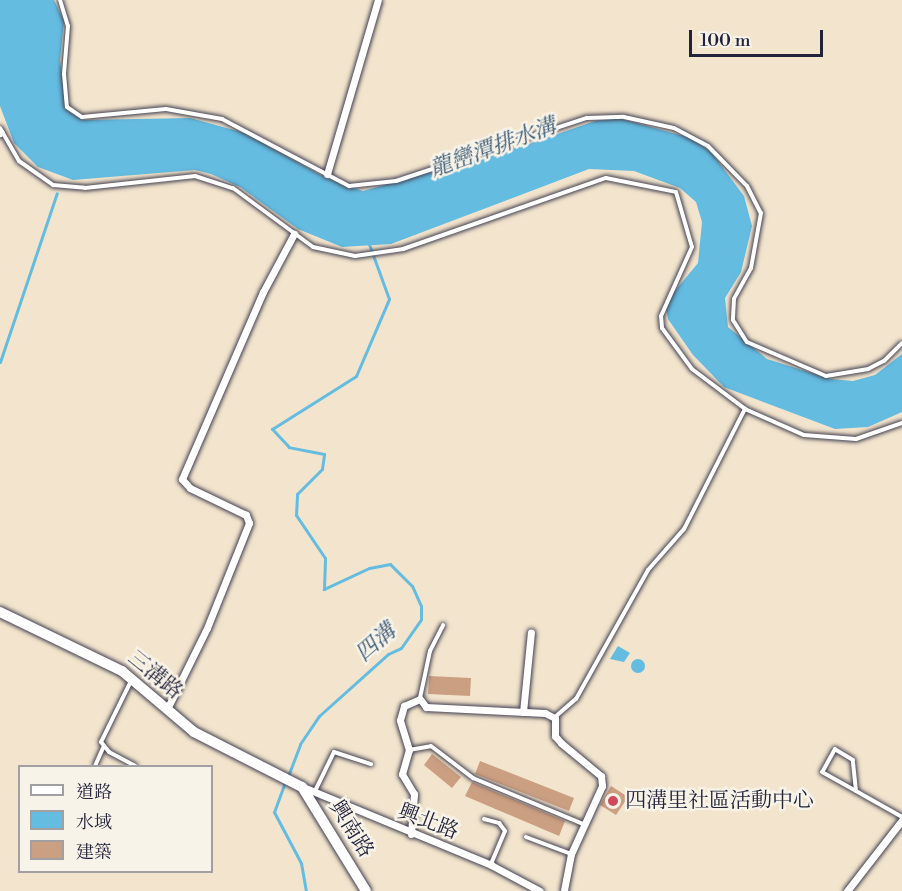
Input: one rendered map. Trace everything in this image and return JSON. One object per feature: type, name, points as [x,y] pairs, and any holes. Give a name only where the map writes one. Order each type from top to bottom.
[{"type":"street","points":[[327,174],[378,0]]},
{"type":"street","points":[[167,709],[207,628],[249,523],[246,515],[190,488],[182,479],[263,292],[294,234]]},
{"type":"street","name":"三溝路","points":[[0,612],[37,627],[133,678],[195,732],[298,785]]},
{"type":"street","points":[[523,712],[531,632]]},
{"type":"street","points":[[411,834],[415,801],[402,774],[409,750],[400,714],[404,706],[420,699],[426,707],[545,713],[555,718],[555,736],[561,744],[601,776],[602,786],[571,854],[564,891]]},
{"type":"street","name":"興北路","points":[[298,785],[490,865],[540,891]]},
{"type":"street","name":"興南路","points":[[298,785],[366,891]]},
{"type":"street","points":[[847,891],[902,818]]},
{"type":"lane","points":[[60,0],[68,26],[64,74],[68,107],[82,117],[166,109],[222,119],[349,186],[396,181],[588,118],[624,117],[674,128],[708,146],[747,186],[761,213],[751,268],[734,299],[733,320],[747,342],[826,376],[868,369],[884,361],[902,343]]},
{"type":"lane","points":[[0,131],[26,169],[53,185],[85,188],[195,176],[233,188],[314,247],[355,256],[386,254],[606,178],[676,192],[692,247],[661,315],[663,328],[692,369],[745,409],[804,435],[856,439],[902,423]]},
{"type":"lane","points":[[555,718],[576,699],[648,570],[684,529],[745,409]]},
{"type":"lane","points":[[420,699],[430,651],[443,625]]},
{"type":"lane","points":[[133,678],[101,742],[134,765]]},
{"type":"lane","points":[[95,765],[104,745]]},
{"type":"lane","points":[[409,750],[431,746],[473,778],[583,824]]},
{"type":"lane","points":[[856,791],[853,760],[835,749],[822,772],[902,818]]},
{"type":"lane","points":[[315,792],[334,752],[372,764]]},
{"type":"lane","points":[[484,819],[499,823],[505,831],[490,865]]},
{"type":"lane","points":[[526,837],[571,854]]},
{"type":"water","points":[[0,0],[54,0],[64,21],[60,60],[67,108],[83,120],[190,118],[245,133],[326,178],[363,191],[526,145],[595,121],[618,118],[691,138],[711,152],[744,196],[752,226],[741,272],[725,298],[728,327],[767,359],[831,379],[853,381],[875,375],[902,354],[902,412],[868,427],[835,429],[724,387],[693,355],[668,319],[665,303],[698,263],[702,222],[696,202],[680,188],[634,171],[589,169],[391,244],[342,247],[298,229],[240,187],[211,174],[195,170],[73,180],[38,167],[14,143],[0,106]]},
{"type":"water","points":[[618,646],[630,653],[624,662],[610,659]]},
{"type":"water","points":[[638,659],[643,661],[645,666],[643,671],[638,673],[633,671],[631,666],[633,661]]},
{"type":"building","points":[[429,676],[471,678],[470,696],[428,694]]},
{"type":"building","points":[[432,754],[461,777],[452,788],[424,765]]},
{"type":"building","points":[[480,761],[574,798],[569,811],[475,774]]},
{"type":"building","points":[[472,782],[565,821],[559,836],[465,796]]},
{"type":"building","name":"四溝里社區活動中心","points":[[611,786],[628,797],[616,815],[600,805]]},
{"type":"waterway","points":[[0,362],[57,193]]},
{"type":"waterway","name":"四溝","points":[[288,776],[300,744],[319,716],[388,654],[401,648],[421,619],[421,606],[412,586],[390,564],[369,568],[324,589],[325,558],[296,515],[297,494],[322,469],[324,454],[289,447],[272,429],[356,376],[389,299],[369,244]]},
{"type":"waterway","name":"四溝","points":[[285,782],[274,812],[301,863],[306,891]]},
{"type":"place","name":"四溝里社區活動中心","points":[[613,801]]},
{"type":"water label","name":"龍巒潭排水溝","points":[[493,148]]}]
